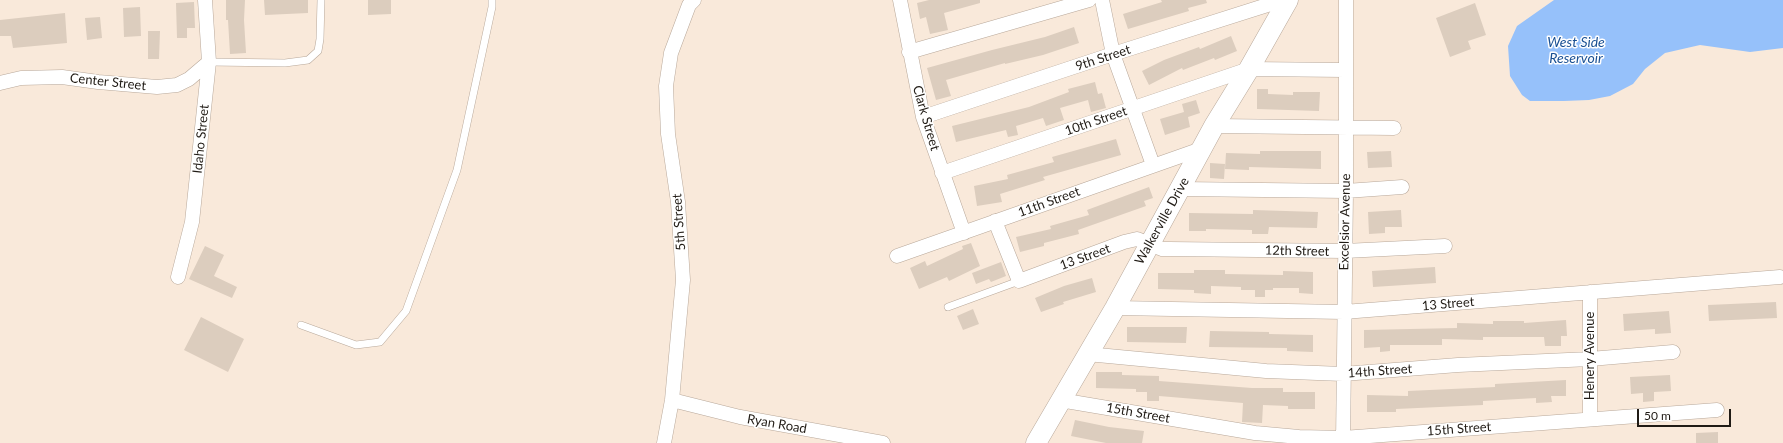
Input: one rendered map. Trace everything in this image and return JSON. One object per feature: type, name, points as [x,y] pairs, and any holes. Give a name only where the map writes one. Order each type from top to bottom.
[{"type":"street","name":"Idaho Street","points":[[178,277],[192,222],[209,62],[205,0]]},
{"type":"street","name":"Clark Street","points":[[900,0],[923,117],[964,233]]},
{"type":"street","points":[[910,52],[1089,0]]},
{"type":"street","points":[[1102,0],[1113,54],[1153,165]]},
{"type":"street","name":"9th Street","points":[[923,117],[1283,0]]},
{"type":"street","name":"Walkerville Drive","points":[[1036,443],[1114,308],[1214,126],[1249,69],[1288,0]]},
{"type":"street","name":"Excelsior Avenue","points":[[1343,440],[1346,191],[1346,0]]},
{"type":"street","name":"5th Street","points":[[664,443],[672,400],[683,280],[678,202],[668,134],[666,86],[671,53],[691,2]]},
{"type":"street","name":"Center Street","points":[[0,83],[21,78],[62,77],[98,82],[157,87],[177,85],[189,79],[209,62]]},
{"type":"street","name":"10th Street","points":[[942,173],[1249,69],[1345,70]]},
{"type":"street","points":[[1214,126],[1394,128]]},
{"type":"street","name":"11th Street","points":[[898,256],[1201,149]]},
{"type":"street","points":[[1180,189],[1346,191],[1402,188]]},
{"type":"street","points":[[995,221],[1019,281]]},
{"type":"street","name":"13 Street","points":[[1019,281],[1133,240],[1142,240],[1150,243]]},
{"type":"street","name":"12th Street","points":[[1150,243],[1162,249],[1169,250],[1345,251],[1445,246]]},
{"type":"street","name":"13 Street","points":[[1114,308],[1344,312],[1780,277]]},
{"type":"street","name":"Henery Avenue","points":[[1590,292],[1590,419]]},
{"type":"street","name":"14th Street","points":[[1087,354],[1266,371],[1343,374],[1458,365],[1590,359],[1673,352]]},
{"type":"street","name":"Ryan Road","points":[[672,400],[740,417],[883,443]]},
{"type":"street","name":"15th Street","points":[[1060,400],[1255,433],[1343,440],[1717,410]]},
{"type":"lane","points":[[209,62],[285,63],[308,60],[318,51],[320,39],[321,0]]},
{"type":"lane","points":[[302,325],[356,345],[380,342],[406,311],[457,170],[492,7],[492,0]]},
{"type":"lane","points":[[948,307],[1019,281]]},
{"type":"water","name":"West Side Reservoir","points":[[1554,0],[1783,0],[1783,48],[1750,52],[1700,45],[1665,53],[1645,69],[1633,84],[1610,96],[1589,100],[1530,101],[1522,95],[1510,76],[1508,46],[1517,26]]},
{"type":"building","points":[[226,0],[245,0],[244,20],[246,53],[230,54],[228,20],[226,20]]},
{"type":"building","points":[[264,0],[308,0],[308,13],[265,15]]},
{"type":"building","points":[[368,0],[391,0],[391,14],[368,15]]},
{"type":"building","points":[[929,0],[980,0],[980,3],[944,13],[948,30],[930,34],[926,17],[920,19],[917,3]]},
{"type":"building","points":[[1161,0],[1206,0],[1207,3],[1188,8],[1189,11],[1128,29],[1123,14],[1162,2]]},
{"type":"building","points":[[194,2],[195,28],[187,28],[187,38],[177,38],[176,3]]},
{"type":"building","points":[[1475,3],[1486,35],[1468,41],[1471,49],[1450,57],[1436,18]]},
{"type":"building","points":[[140,7],[141,36],[124,37],[123,8]]},
{"type":"building","points":[[65,13],[67,43],[13,48],[11,36],[0,36],[0,20]]},
{"type":"building","points":[[100,17],[102,38],[87,40],[85,18]]},
{"type":"building","points":[[1074,27],[1079,43],[1043,55],[1005,63],[946,80],[951,96],[936,100],[927,68],[1045,37]]},
{"type":"building","points":[[148,31],[160,31],[159,59],[148,59]]},
{"type":"building","points":[[1231,36],[1237,51],[1215,60],[1214,58],[1183,70],[1182,68],[1149,85],[1142,71],[1164,60],[1199,47],[1200,49]]},
{"type":"building","points":[[1095,82],[1098,94],[1102,93],[1106,108],[1091,112],[1088,100],[1060,108],[1064,120],[1046,126],[1043,118],[1016,126],[1018,135],[1008,137],[1006,130],[956,142],[952,126],[1029,107],[1069,92],[1068,89]]},
{"type":"building","points":[[1257,89],[1268,89],[1268,94],[1293,95],[1293,92],[1320,92],[1319,111],[1257,109]]},
{"type":"building","points":[[1196,100],[1200,113],[1188,117],[1190,127],[1165,135],[1160,119],[1184,112],[1182,104]]},
{"type":"building","points":[[1116,139],[1121,155],[1043,177],[1045,180],[1000,194],[1002,202],[977,206],[974,186],[1008,179],[1007,175],[1054,162],[1052,157]]},
{"type":"building","points":[[1260,151],[1321,151],[1321,169],[1249,167],[1249,170],[1225,169],[1226,153],[1260,154]]},
{"type":"building","points":[[1391,151],[1392,167],[1368,168],[1367,152]]},
{"type":"building","points":[[1210,163],[1225,164],[1224,179],[1210,178]]},
{"type":"building","points":[[1149,187],[1153,198],[1144,201],[1146,206],[1078,230],[1079,234],[1044,243],[1044,246],[1020,252],[1016,237],[1051,229],[1050,226],[1089,215],[1087,210]]},
{"type":"building","points":[[1253,210],[1318,212],[1317,228],[1269,227],[1268,234],[1252,234],[1252,230],[1206,229],[1206,231],[1189,231],[1189,213],[1253,214]]},
{"type":"building","points":[[1401,210],[1402,227],[1385,227],[1385,233],[1369,234],[1368,212]]},
{"type":"building","points":[[971,243],[980,266],[949,281],[947,277],[919,289],[910,268],[925,261],[927,266],[963,249],[962,246]]},
{"type":"building","points":[[205,246],[224,255],[214,276],[237,287],[232,298],[189,279]]},
{"type":"building","points":[[1001,262],[1006,276],[991,282],[989,279],[976,284],[972,273]]},
{"type":"building","points":[[1435,267],[1436,283],[1373,287],[1372,271]]},
{"type":"building","points":[[1194,270],[1225,270],[1225,274],[1283,275],[1283,271],[1313,272],[1313,294],[1299,293],[1299,288],[1273,288],[1273,290],[1265,290],[1265,297],[1255,297],[1255,290],[1241,290],[1241,287],[1211,286],[1211,294],[1194,293],[1194,290],[1158,289],[1158,273],[1194,273]]},
{"type":"building","points":[[1092,278],[1096,292],[1063,302],[1064,304],[1041,312],[1035,298],[1064,286]]},
{"type":"building","points":[[1776,302],[1777,318],[1709,321],[1708,305]]},
{"type":"building","points":[[973,309],[979,324],[963,330],[957,316]]},
{"type":"building","points":[[1669,311],[1671,333],[1655,334],[1655,329],[1624,331],[1623,314]]},
{"type":"building","points":[[201,317],[244,339],[228,372],[184,350]]},
{"type":"building","points":[[1566,320],[1567,336],[1561,336],[1561,346],[1545,346],[1544,337],[1483,337],[1483,340],[1442,339],[1442,345],[1390,345],[1390,351],[1380,352],[1380,347],[1364,348],[1364,330],[1457,328],[1457,323],[1493,324],[1493,321],[1524,321],[1524,323]]},
{"type":"building","points":[[1127,327],[1187,327],[1186,343],[1127,342]]},
{"type":"building","points":[[1210,331],[1269,332],[1269,334],[1313,335],[1313,352],[1287,351],[1287,348],[1209,347]]},
{"type":"building","points":[[1096,372],[1122,372],[1122,375],[1159,376],[1159,381],[1252,388],[1283,388],[1283,392],[1315,392],[1315,409],[1288,409],[1288,406],[1263,405],[1262,423],[1242,422],[1243,403],[1159,396],[1159,401],[1147,401],[1147,392],[1136,392],[1136,389],[1096,388]]},
{"type":"building","points":[[1670,375],[1671,391],[1654,392],[1654,401],[1643,402],[1643,393],[1631,394],[1630,377]]},
{"type":"building","points":[[1566,380],[1566,396],[1551,396],[1552,402],[1536,403],[1536,398],[1483,401],[1483,405],[1396,409],[1396,412],[1367,412],[1367,395],[1408,396],[1408,391],[1495,387],[1495,384]]},
{"type":"building","points":[[1075,420],[1109,427],[1144,431],[1142,443],[1106,443],[1071,436]]},
{"type":"building","points":[[1718,432],[1718,443],[1696,443],[1696,433]]}]
